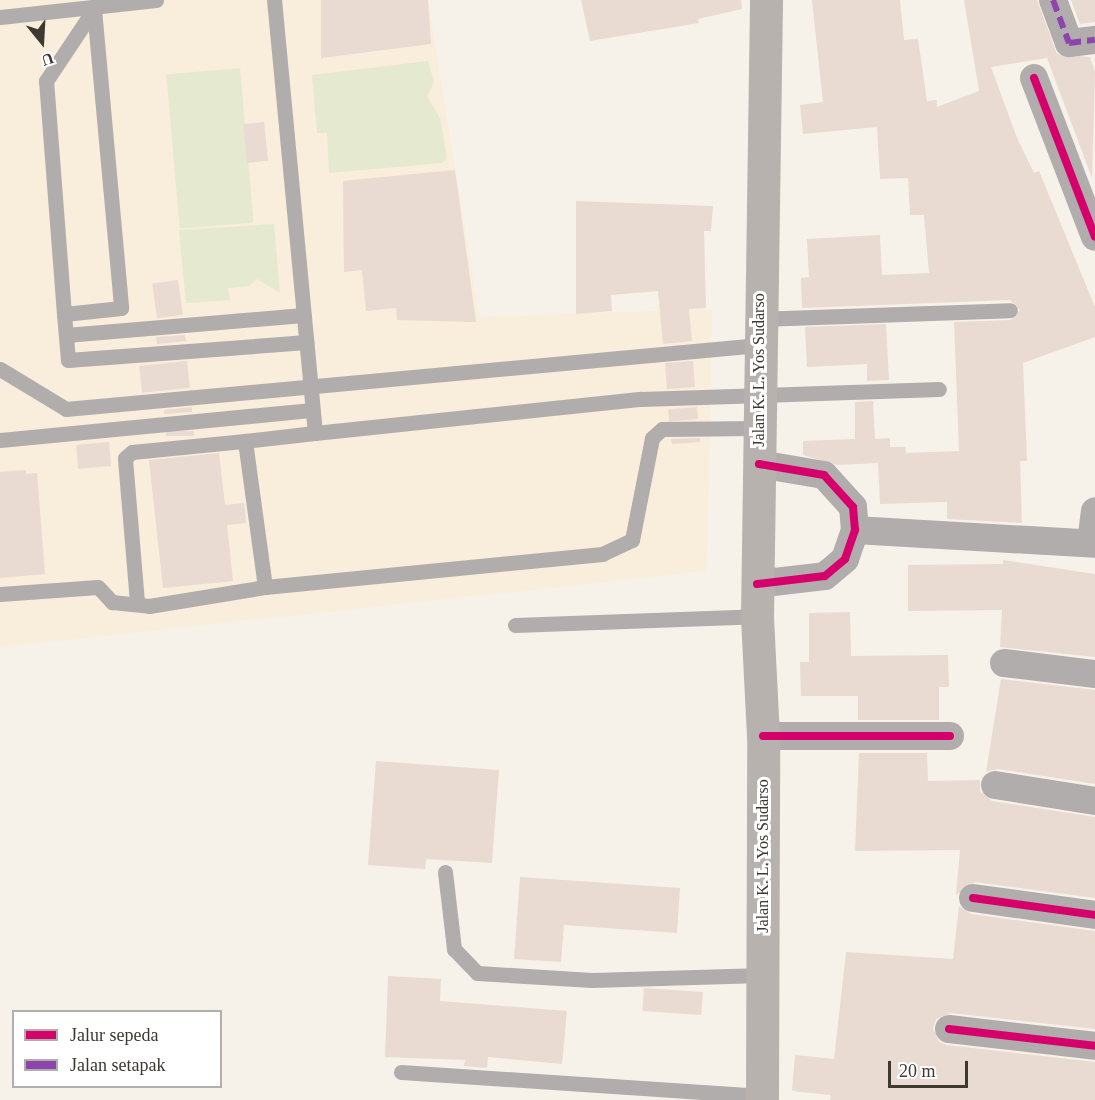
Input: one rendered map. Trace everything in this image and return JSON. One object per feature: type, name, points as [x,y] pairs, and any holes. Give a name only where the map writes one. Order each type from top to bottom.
[{"type":"highway","name":"Jalan K. L. Yos Sudarso","points":[[762,1098],[763,736],[757,600],[759,332],[766,0]]},
{"type":"street","points":[[1053,0],[1069,43],[1095,40]]},
{"type":"street","points":[[1034,78],[1095,237]]},
{"type":"street","points":[[757,600],[825,576],[845,559],[855,530],[848,498],[824,475],[759,464]]},
{"type":"street","points":[[855,530],[1093,543],[1095,511]]},
{"type":"street","points":[[1004,663],[1095,674]]},
{"type":"street","points":[[763,736],[950,736]]},
{"type":"street","points":[[994,785],[1095,801]]},
{"type":"street","points":[[973,898],[1095,915]]},
{"type":"street","points":[[948,1029],[1095,1046]]},
{"type":"lane","points":[[0,17],[94,9],[156,0]]},
{"type":"lane","points":[[274,0],[315,433]]},
{"type":"lane","points":[[63,314],[121,308],[94,9]]},
{"type":"lane","points":[[94,9],[46,81],[68,360],[306,342]]},
{"type":"lane","points":[[0,369],[66,410],[311,388],[759,332],[1010,310]]},
{"type":"lane","points":[[66,334],[303,315]]},
{"type":"lane","points":[[137,602],[125,458],[132,452],[641,399],[759,393],[939,389]]},
{"type":"lane","points":[[0,440],[314,410]]},
{"type":"lane","points":[[0,594],[98,587],[112,602],[137,602],[150,606],[233,596],[265,587],[602,554],[632,540],[652,438],[662,429],[710,426],[759,428]]},
{"type":"lane","points":[[244,441],[265,587]]},
{"type":"lane","points":[[515,625],[757,600]]},
{"type":"lane","points":[[446,872],[454,949],[477,973],[592,980],[764,975]]},
{"type":"lane","points":[[401,1072],[762,1098]]},
{"type":"shaded area","points":[[0,0],[428,0],[479,317],[712,309],[707,571],[0,647]]},
{"type":"green space","points":[[428,61],[434,82],[427,96],[440,118],[447,158],[442,163],[329,173],[327,133],[317,133],[312,75]]},
{"type":"green space","points":[[240,68],[254,222],[180,229],[166,74]]},
{"type":"green space","points":[[274,224],[280,293],[257,279],[249,286],[228,288],[230,300],[186,303],[179,230]]},
{"type":"building","points":[[321,0],[428,0],[431,44],[321,58]]},
{"type":"building","points":[[581,0],[741,0],[742,9],[698,19],[699,23],[590,41]]},
{"type":"building","points":[[812,0],[900,0],[904,40],[918,39],[927,101],[937,100],[937,107],[979,91],[964,0],[1037,0],[1057,54],[1090,57],[1095,72],[1092,178],[1047,58],[991,67],[1017,138],[1034,173],[1039,171],[1095,307],[1095,337],[1023,363],[1027,461],[1020,461],[1022,523],[947,519],[947,502],[880,504],[878,463],[837,465],[803,455],[803,441],[855,439],[855,402],[873,401],[875,439],[890,438],[890,447],[905,447],[906,453],[959,451],[954,322],[1011,320],[1020,310],[1010,300],[802,308],[801,278],[809,277],[807,239],[880,235],[882,275],[929,273],[924,215],[910,215],[908,178],[880,179],[877,127],[803,134],[800,105],[823,102]]},
{"type":"building","points":[[1071,0],[1095,0],[1095,22],[1080,24]]},
{"type":"building","points":[[264,122],[268,161],[247,163],[243,124]]},
{"type":"building","points":[[455,170],[476,322],[397,320],[396,308],[366,311],[362,270],[344,272],[343,181]]},
{"type":"building","points":[[576,201],[713,206],[711,231],[704,231],[706,308],[689,309],[692,341],[663,344],[658,291],[611,295],[612,311],[576,314]]},
{"type":"building","points":[[178,280],[183,315],[157,318],[152,284]]},
{"type":"building","points":[[886,324],[889,380],[867,381],[867,364],[807,367],[805,327]]},
{"type":"building","points":[[185,335],[186,341],[157,344],[156,337]]},
{"type":"building","points":[[187,361],[190,388],[142,393],[139,366]]},
{"type":"building","points":[[693,361],[695,387],[667,389],[665,363]]},
{"type":"building","points":[[192,407],[192,412],[164,414],[164,410]]},
{"type":"building","points":[[697,407],[698,419],[669,421],[668,410]]},
{"type":"building","points":[[166,431],[194,431],[194,436],[166,436]]},
{"type":"building","points":[[700,438],[700,442],[672,444],[671,439]]},
{"type":"building","points":[[109,442],[111,466],[78,469],[76,445]]},
{"type":"building","points":[[219,453],[225,505],[244,503],[245,510],[246,523],[227,525],[233,581],[163,588],[149,460]]},
{"type":"building","points":[[26,470],[26,474],[37,473],[45,574],[0,578],[0,472]]},
{"type":"building","points":[[1003,560],[1095,574],[1095,657],[1000,647],[1002,610],[908,611],[908,565],[1003,564]]},
{"type":"building","points":[[850,612],[851,656],[948,655],[949,687],[939,687],[939,720],[858,720],[858,696],[801,696],[800,662],[809,662],[809,613]]},
{"type":"building","points":[[1001,679],[1095,690],[1095,784],[998,769],[986,772]]},
{"type":"building","points":[[859,753],[927,753],[928,781],[980,780],[980,791],[992,801],[1095,817],[1095,898],[975,882],[956,895],[960,850],[855,851]]},
{"type":"building","points":[[376,761],[499,770],[492,863],[426,859],[425,869],[368,865]]},
{"type":"building","points":[[520,877],[680,888],[677,933],[564,925],[561,962],[514,959]]},
{"type":"building","points":[[959,906],[971,914],[1095,931],[1095,1029],[951,1013],[936,1019],[933,1028],[939,1042],[947,1045],[1095,1062],[1095,1100],[830,1100],[831,1095],[792,1091],[795,1055],[834,1059],[846,952],[953,959]]},
{"type":"building","points":[[388,976],[441,979],[440,1001],[567,1011],[562,1064],[488,1057],[487,1068],[464,1066],[465,1060],[385,1057]]},
{"type":"building","points":[[644,988],[703,992],[701,1015],[642,1011]]},
{"type":"marked path","points":[[1053,0],[1069,43],[1095,40]]},
{"type":"cycle path","points":[[1034,78],[1095,237]]},
{"type":"cycle path","points":[[757,584],[825,576],[845,559],[855,530],[853,507],[824,475],[759,464]]},
{"type":"cycle path","points":[[763,736],[950,736]]},
{"type":"cycle path","points":[[973,898],[1095,915]]},
{"type":"cycle path","points":[[949,1029],[1095,1046]]}]
